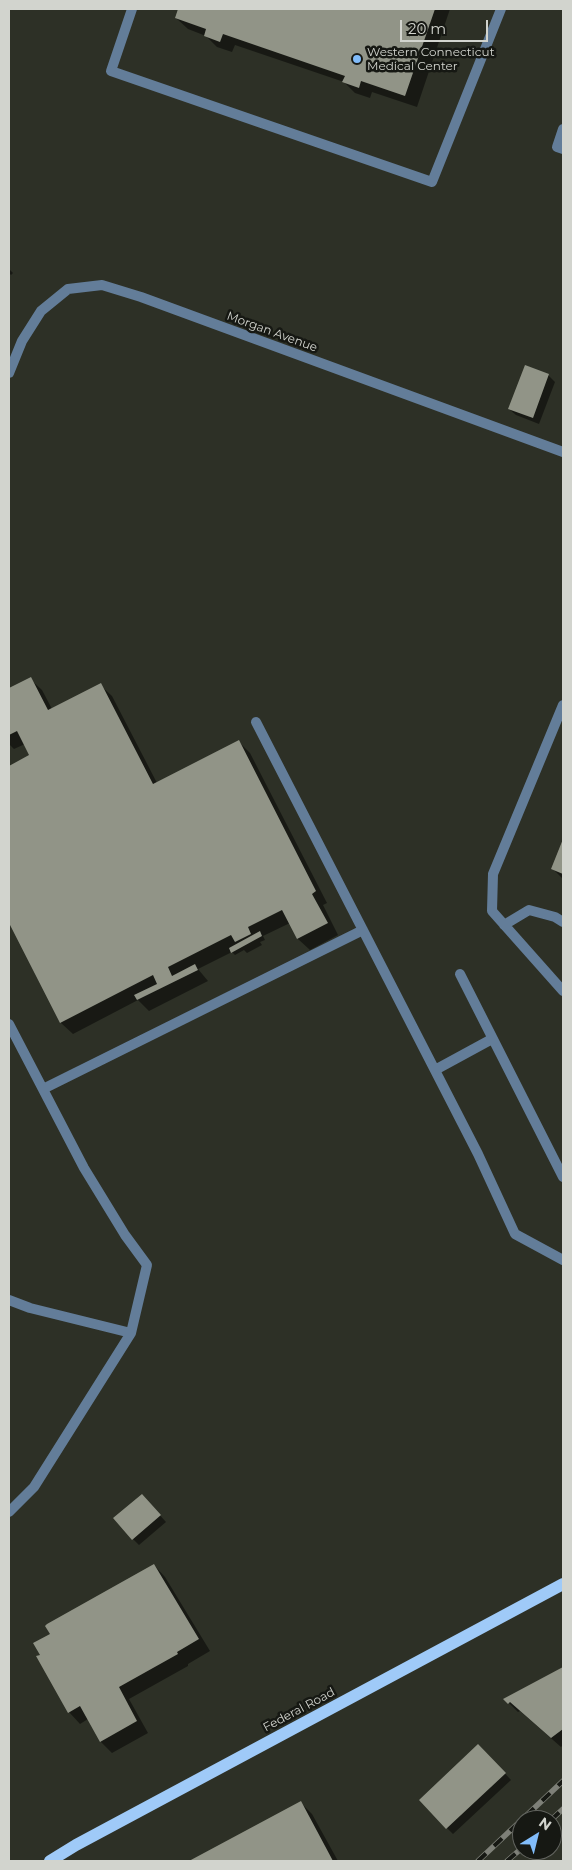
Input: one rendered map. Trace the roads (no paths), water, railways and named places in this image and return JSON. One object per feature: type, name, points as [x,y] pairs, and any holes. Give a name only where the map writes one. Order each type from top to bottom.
[{"type":"main road","name":"Federal Road","points":[[50,1861],[76,1844],[563,1584]]},
{"type":"street","points":[[132,9],[111,70],[432,182],[501,9]]},
{"type":"street","points":[[563,129],[557,147],[563,149]]},
{"type":"street","name":"Morgan Avenue","points":[[9,373],[22,341],[41,311],[68,289],[102,285],[159,304],[563,452]]},
{"type":"street","points":[[563,705],[493,874],[492,911],[563,991]]},
{"type":"street","points":[[256,722],[478,1154],[515,1234],[563,1260]]},
{"type":"street","points":[[504,925],[529,910],[555,917],[563,922]]},
{"type":"street","points":[[43,1089],[363,930]]},
{"type":"street","points":[[460,974],[563,1178]]},
{"type":"street","points":[[9,1024],[84,1168],[125,1235],[146,1265],[130,1333],[34,1487],[9,1512]]},
{"type":"street","points":[[434,1070],[492,1039]]},
{"type":"street","points":[[9,1300],[30,1308],[130,1333]]},
{"type":"railway","points":[[478,1861],[563,1781]]},
{"type":"railway","points":[[507,1861],[512,1857]]},
{"type":"place","name":"Western Connecticut Medical Center","points":[[357,59]]}]
